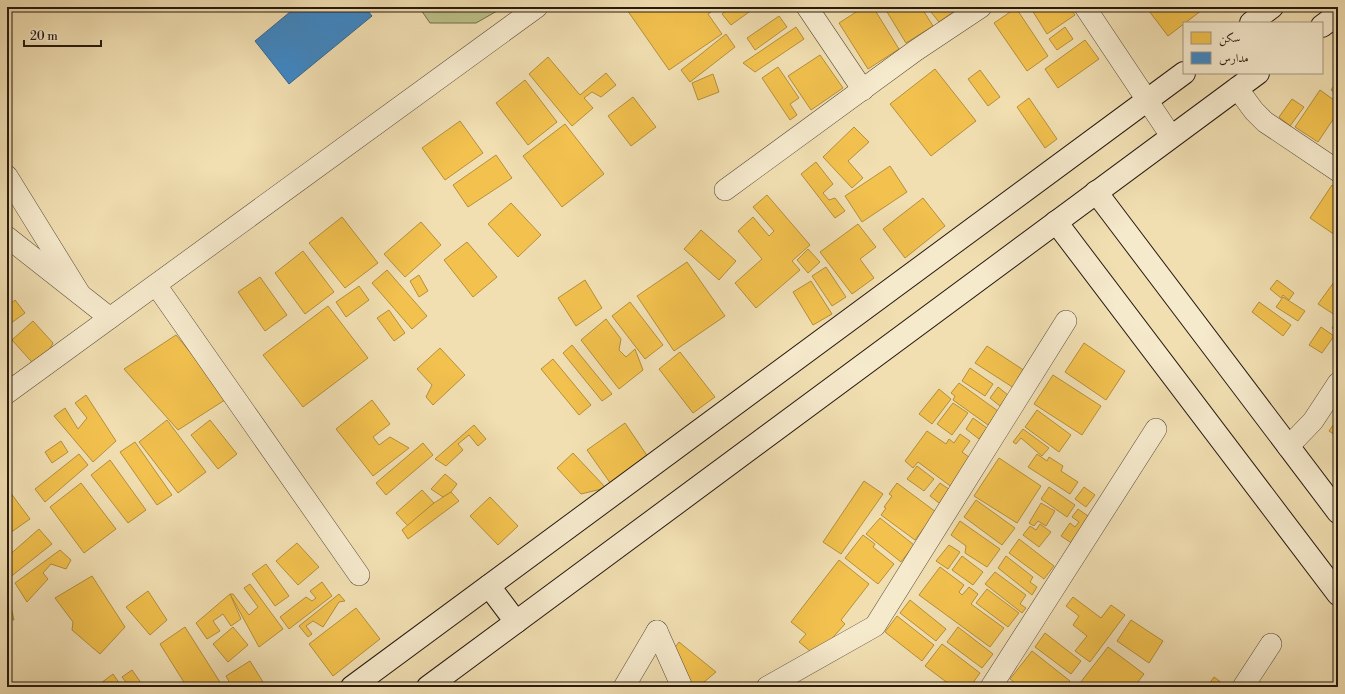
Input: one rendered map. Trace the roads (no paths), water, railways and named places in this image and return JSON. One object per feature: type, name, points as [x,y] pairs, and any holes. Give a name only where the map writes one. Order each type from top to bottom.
[{"type":"street","points":[[7,393],[537,7]]},
{"type":"street","points":[[807,7],[863,90]]},
{"type":"street","points":[[725,190],[915,51],[981,7]]},
{"type":"street","points":[[1084,7],[1171,136]]},
{"type":"street","points":[[1252,22],[1272,7]]},
{"type":"street","points":[[1323,25],[1338,14]]},
{"type":"street","points":[[352,687],[1183,74]]},
{"type":"street","points":[[428,687],[1257,74]]},
{"type":"street","points":[[1237,88],[1254,111],[1265,122],[1335,163]]},
{"type":"street","points":[[7,176],[80,294]]},
{"type":"street","points":[[1096,192],[1338,512]]},
{"type":"street","points":[[1056,222],[1338,594]]},
{"type":"street","points":[[7,237],[110,318]]},
{"type":"street","points":[[156,285],[359,575]]},
{"type":"street","points":[[767,687],[875,626],[1066,320]]},
{"type":"street","points":[[1288,447],[1313,421],[1338,382]]},
{"type":"street","points":[[991,687],[1156,429]]},
{"type":"street","points":[[488,586],[516,622]]},
{"type":"street","points":[[624,687],[657,631],[682,687]]},
{"type":"street","points":[[1243,687],[1271,644]]}]
